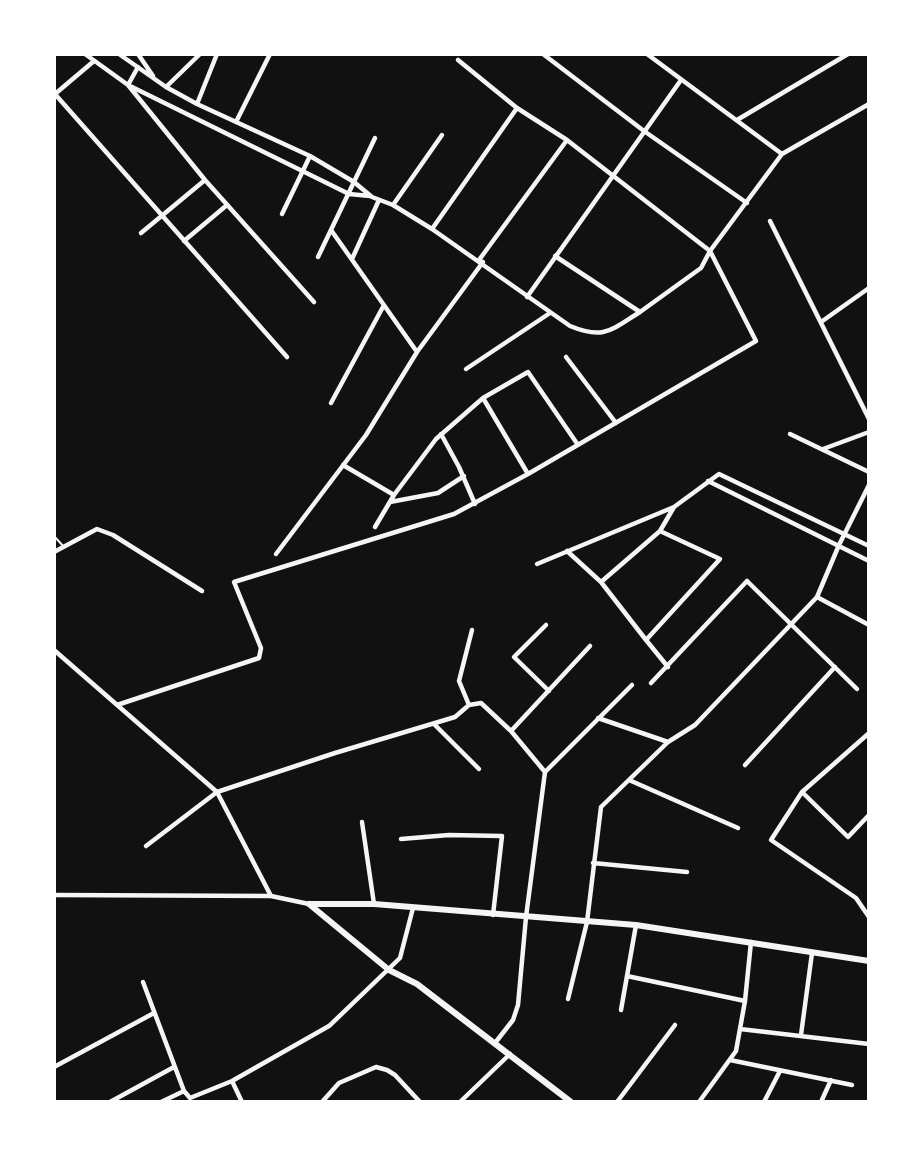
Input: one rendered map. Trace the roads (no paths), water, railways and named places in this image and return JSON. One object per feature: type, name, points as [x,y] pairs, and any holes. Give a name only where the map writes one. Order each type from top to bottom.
[{"type":"street","points":[[85,54],[128,85],[348,194],[372,197],[393,205],[481,261],[527,297],[570,326],[587,333],[598,334],[640,312],[701,268],[711,250],[782,154],[869,104]]},
{"type":"street","points":[[119,54],[166,87],[197,104],[310,156],[354,182],[372,197]]},
{"type":"street","points":[[138,54],[154,79]]},
{"type":"street","points":[[166,87],[200,54]]},
{"type":"street","points":[[197,104],[217,54]]},
{"type":"street","points":[[236,122],[270,54]]},
{"type":"street","points":[[543,54],[644,131],[747,203]]},
{"type":"street","points":[[647,54],[782,154]]},
{"type":"street","points":[[737,120],[848,54]]},
{"type":"street","points":[[94,60],[55,93],[286,357]]},
{"type":"street","points":[[117,705],[259,658],[261,648],[234,582],[454,514],[579,445],[756,341],[711,250],[567,140],[517,108],[458,60]]},
{"type":"street","points":[[128,85],[138,67]]},
{"type":"street","points":[[527,297],[681,80]]},
{"type":"street","points":[[128,85],[205,180],[314,302]]},
{"type":"street","points":[[432,228],[517,108]]},
{"type":"street","points":[[239,139],[245,126]]},
{"type":"street","points":[[393,205],[442,135]]},
{"type":"street","points":[[318,257],[375,138]]},
{"type":"street","points":[[276,554],[366,435],[417,352],[567,140]]},
{"type":"street","points":[[282,214],[310,156]]},
{"type":"street","points":[[141,233],[205,180]]},
{"type":"street","points":[[352,259],[379,200]]},
{"type":"street","points":[[184,241],[227,205]]},
{"type":"street","points":[[770,221],[866,407],[869,419]]},
{"type":"street","points":[[331,230],[417,352]]},
{"type":"street","points":[[555,256],[640,312]]},
{"type":"street","points":[[821,322],[869,288]]},
{"type":"street","points":[[331,403],[384,305]]},
{"type":"street","points":[[466,369],[550,312]]},
{"type":"street","points":[[566,357],[616,423]]},
{"type":"street","points":[[375,527],[394,495],[441,434],[483,398],[528,372],[579,445]]},
{"type":"street","points":[[483,398],[528,474]]},
{"type":"street","points":[[823,449],[869,432]]},
{"type":"street","points":[[441,434],[464,476],[475,504]]},
{"type":"street","points":[[790,434],[869,472]]},
{"type":"street","points":[[344,465],[394,495]]},
{"type":"street","points":[[537,564],[674,507],[719,474],[869,546]]},
{"type":"street","points":[[390,502],[438,493],[464,476]]},
{"type":"street","points":[[708,481],[869,561]]},
{"type":"street","points":[[568,999],[587,922],[601,807],[668,742],[695,725],[817,597],[839,545],[869,485]]},
{"type":"street","points":[[601,582],[660,531],[674,507]]},
{"type":"street","points":[[54,552],[98,529],[202,591]]},
{"type":"street","points":[[646,640],[720,559],[660,531]]},
{"type":"street","points":[[567,551],[601,582],[668,667]]},
{"type":"street","points":[[651,683],[747,581],[856,689]]},
{"type":"street","points":[[817,597],[869,625]]},
{"type":"street","points":[[546,625],[514,657],[549,691]]},
{"type":"street","points":[[470,705],[459,681],[472,630]]},
{"type":"street","points":[[511,731],[590,646]]},
{"type":"street","points":[[54,650],[217,792],[271,896]]},
{"type":"street","points":[[745,765],[835,666]]},
{"type":"street","points":[[495,1043],[516,1013],[545,772],[632,685]]},
{"type":"street","points":[[146,846],[217,792],[455,717],[470,705],[481,703],[511,731],[545,772]]},
{"type":"street","points":[[598,718],[668,742]]},
{"type":"street","points":[[434,724],[479,769]]},
{"type":"street","points":[[868,734],[802,792],[771,840],[856,898],[869,917]]},
{"type":"street","points":[[629,780],[738,828]]},
{"type":"street","points":[[802,792],[848,837],[869,814]]},
{"type":"street","points":[[362,822],[374,904]]},
{"type":"street","points":[[401,839],[449,835],[502,836],[493,915]]},
{"type":"street","points":[[593,863],[687,872]]},
{"type":"street","points":[[54,895],[271,896],[309,904],[374,904],[636,925],[869,961]]},
{"type":"street","points":[[309,904],[389,970],[417,984],[571,1102]]},
{"type":"street","points":[[143,982],[174,1067],[184,1091],[190,1098],[232,1080],[329,1026],[400,958],[413,908]]},
{"type":"street","points":[[621,1010],[636,925]]},
{"type":"street","points":[[699,1102],[736,1051],[745,1001],[751,942]]},
{"type":"street","points":[[801,1035],[812,953]]},
{"type":"street","points":[[627,976],[745,1001]]},
{"type":"street","points":[[54,1067],[154,1013]]},
{"type":"street","points":[[617,1102],[675,1025]]},
{"type":"street","points":[[740,1029],[869,1044]]},
{"type":"street","points":[[460,1102],[510,1054]]},
{"type":"street","points":[[730,1060],[852,1085]]},
{"type":"street","points":[[110,1102],[174,1067]]},
{"type":"street","points":[[322,1102],[339,1083],[376,1067],[394,1075],[420,1102]]},
{"type":"street","points":[[764,1102],[780,1071]]},
{"type":"street","points":[[232,1080],[241,1100],[233,1102]]},
{"type":"street","points":[[821,1102],[831,1080]]},
{"type":"street","points":[[161,1102],[184,1091]]},
{"type":"lane","points":[[54,536],[64,547]]}]
